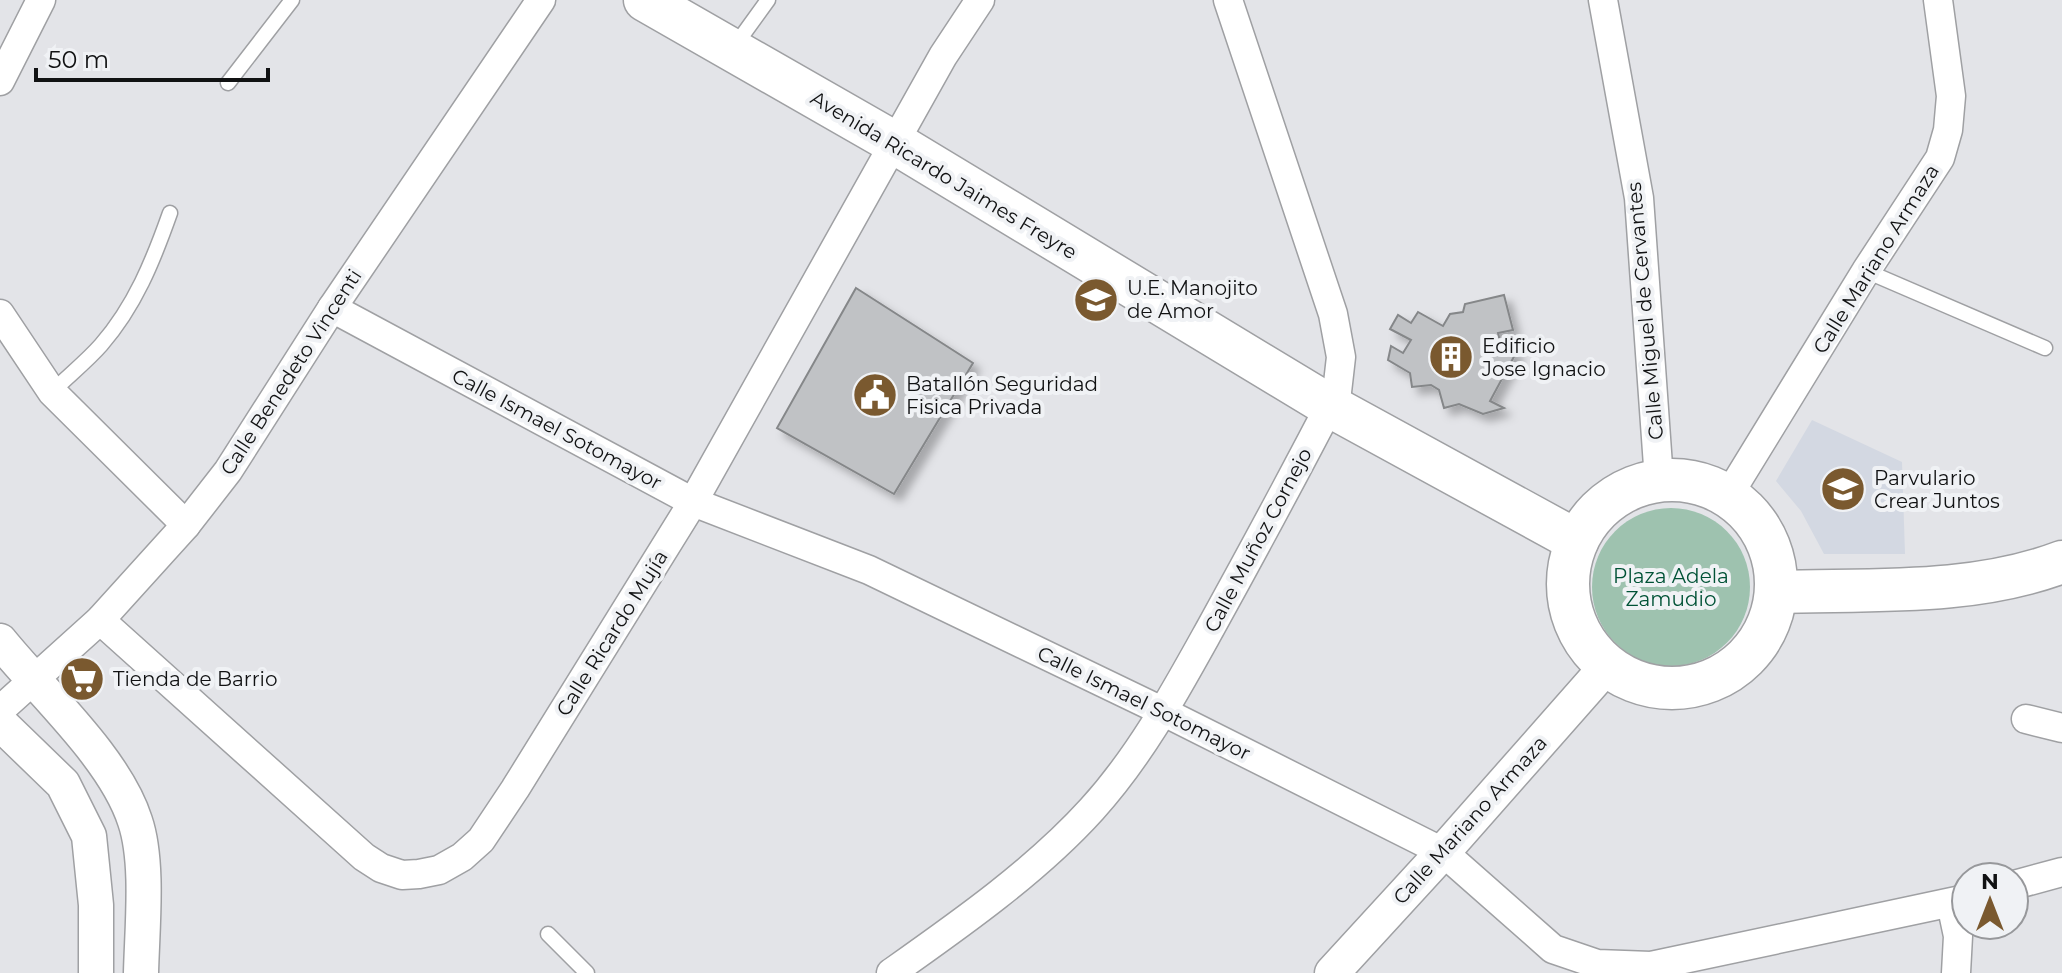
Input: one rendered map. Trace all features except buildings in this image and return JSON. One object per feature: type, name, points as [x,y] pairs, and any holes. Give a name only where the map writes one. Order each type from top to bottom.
[{"type":"main road","name":"Avenida Ricardo Jaimes Freyre","points":[[645,0],[895,143],[1330,406],[1577,541]]},
{"type":"main road","points":[[1659,480],[1695,483],[1728,496],[1750,514],[1766,537],[1775,564],[1777,592],[1769,623],[1752,650],[1729,672],[1699,685],[1666,688],[1635,681],[1607,666],[1583,640],[1570,608],[1568,574],[1577,541],[1596,512],[1625,491],[1659,480]]},
{"type":"main road","points":[[1777,592],[1976,584],[2062,562]]},
{"type":"street","points":[[0,81],[41,0]]},
{"type":"street","name":"Calle Benedeto Vincenti","points":[[0,710],[100,620],[186,525],[228,471],[332,308],[541,0]]},
{"type":"street","name":"Calle Ricardo Mujía","points":[[100,620],[364,857],[381,868],[402,875],[439,870],[451,863],[481,840],[524,776],[693,502],[943,56],[980,0]]},
{"type":"street","name":"Calle Muñoz Cornejo","points":[[891,973],[975,911],[1070,830],[1092,809],[1129,763],[1164,712],[1330,406],[1341,377],[1341,357],[1333,314],[1228,0]]},
{"type":"street","name":"Calle Miguel de Cervantes","points":[[1603,0],[1639,198],[1659,480]]},
{"type":"street","name":"Calle Mariano Armaza","points":[[1728,496],[1866,271],[1940,158],[1948,130],[1951,96],[1938,0]]},
{"type":"street","name":"Calle Ismael Sotomayor","points":[[332,308],[693,502],[869,570],[1164,712],[1443,852],[1553,949],[1597,964],[1651,966],[1950,903]]},
{"type":"street","points":[[0,314],[52,392],[186,525]]},
{"type":"street","points":[[0,641],[108,766],[135,821],[142,868],[141,973]]},
{"type":"street","name":"Calle Mariano Armaza","points":[[1332,973],[1607,666]]},
{"type":"street","points":[[2026,719],[2062,728]]},
{"type":"street","points":[[0,723],[63,784],[89,836],[96,905],[96,973]]},
{"type":"street","points":[[2030,881],[2062,872]]},
{"type":"street","points":[[1956,973],[1958,941]]},
{"type":"lane","points":[[228,83],[292,0]]},
{"type":"lane","points":[[732,50],[768,0]]},
{"type":"lane","points":[[52,392],[101,346],[125,314],[151,267],[170,213]]},
{"type":"lane","points":[[1866,271],[2045,348]]},
{"type":"lane","points":[[548,934],[587,973]]},
{"type":"shaded area","name":"Parvulario Crear Juntos","points":[[1812,420],[1902,462],[1905,554],[1824,554],[1801,511],[1776,481]]},
{"type":"green space","name":"Plaza Adela Zamudio","points":[[1671,508],[1701,514],[1727,531],[1744,557],[1750,587],[1744,617],[1727,643],[1701,660],[1671,666],[1641,660],[1615,643],[1598,617],[1592,587],[1598,557],[1615,531],[1641,514]]},
{"type":"place","name":"U.E. Manojito de Amor","points":[[1096,300]]},
{"type":"place","name":"Edificio Jose Ignacio","points":[[1451,357]]},
{"type":"place","name":"Batallón Seguridad Fisica Privada","points":[[875,395]]},
{"type":"place","name":"Parvulario Crear Juntos","points":[[1843,489]]},
{"type":"place","name":"Tienda de Barrio","points":[[82,679]]}]
